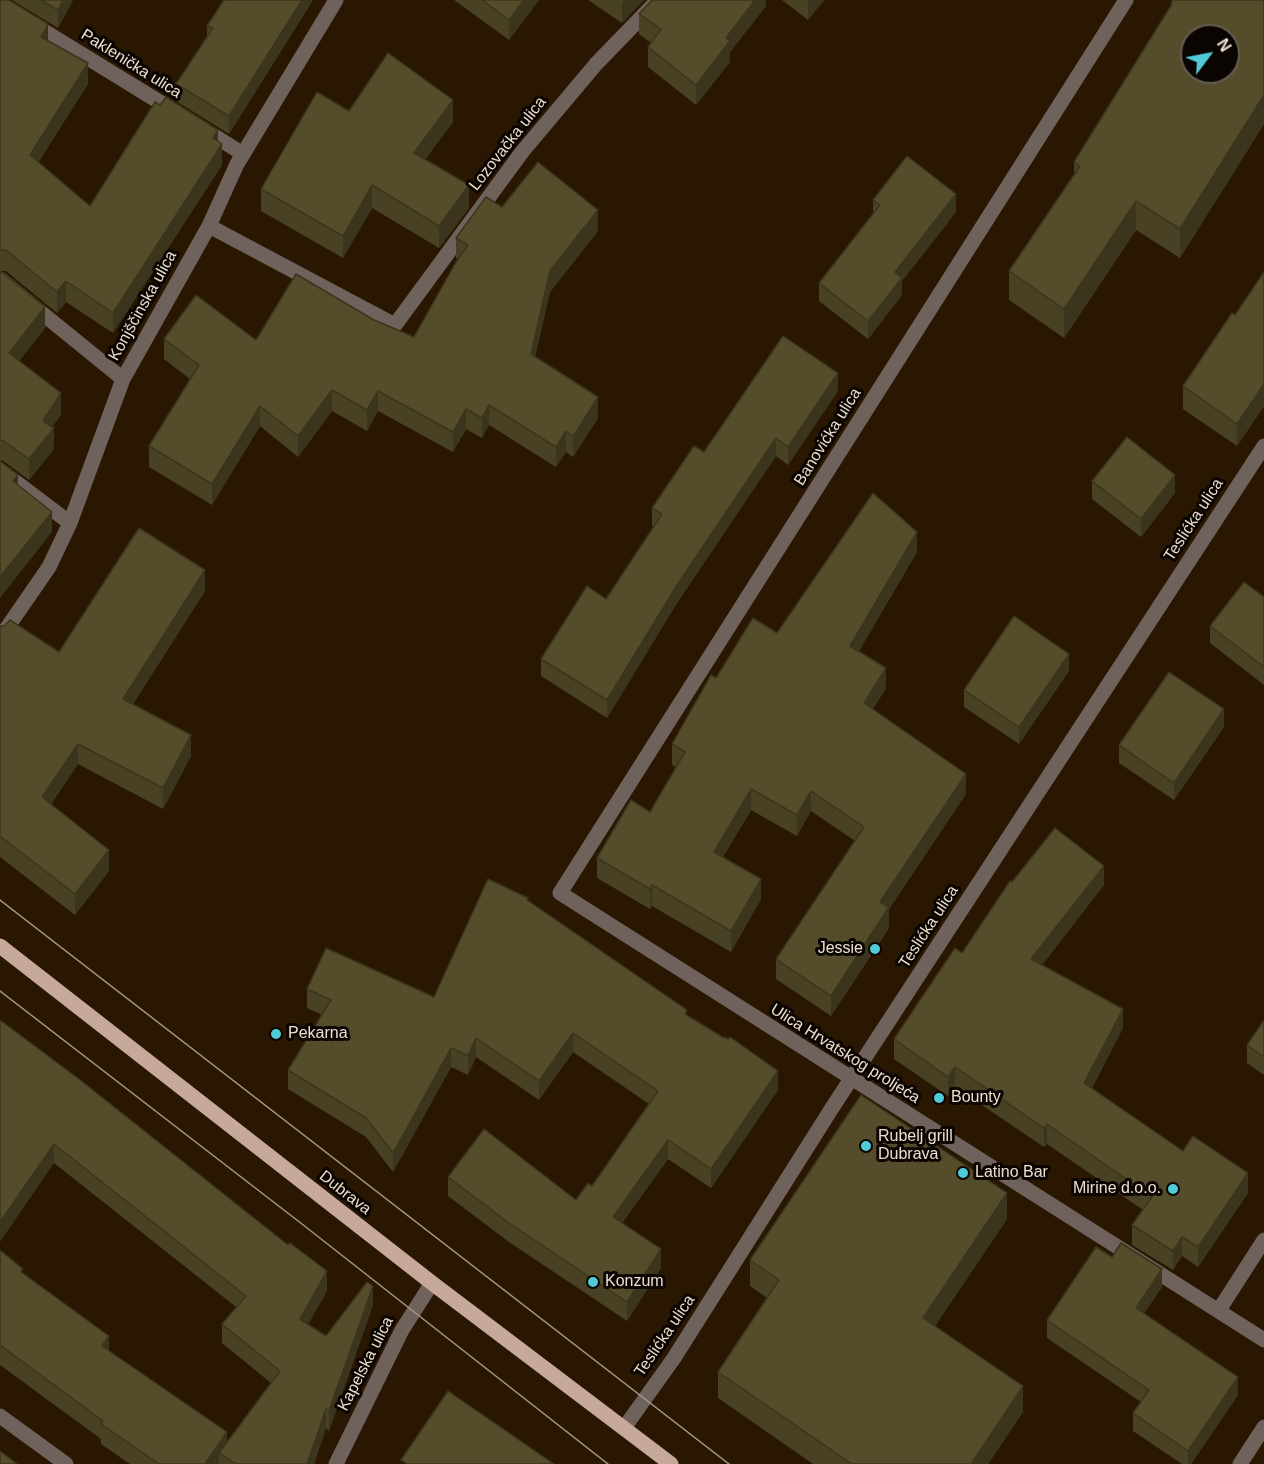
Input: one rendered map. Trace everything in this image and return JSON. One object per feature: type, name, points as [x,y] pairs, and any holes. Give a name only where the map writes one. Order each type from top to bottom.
[{"type":"main road","name":"Dubrava","points":[[0,946],[432,1283],[671,1464]]},
{"type":"street","name":"Konjščinska ulica","points":[[0,638],[49,567],[70,524],[123,379],[209,226],[243,154],[336,0]]},
{"type":"street","name":"Lozovačka ulica","points":[[209,226],[395,325],[522,152],[596,64],[658,0]]},
{"type":"street","name":"Banovićka ulica","points":[[560,893],[1126,0]]},
{"type":"street","name":"Paklenička ulica","points":[[0,4],[243,154]]},
{"type":"street","points":[[0,279],[123,379]]},
{"type":"street","name":"Teslićka ulica","points":[[624,1428],[674,1358],[851,1079],[1264,446]]},
{"type":"street","points":[[0,470],[70,524]]},
{"type":"street","name":"Ulica Hrvatskog proljeća","points":[[560,893],[1264,1340]]},
{"type":"street","points":[[1219,1310],[1264,1240]]},
{"type":"street","name":"Kapelska ulica","points":[[336,1464],[402,1330],[432,1283]]},
{"type":"street","points":[[0,1416],[66,1464]]},
{"type":"street","points":[[1240,1464],[1264,1427]]},
{"type":"building","points":[[0,0],[9,0],[48,24],[41,37],[88,63],[30,155],[90,206],[155,102],[160,105],[166,97],[218,130],[213,138],[222,144],[113,313],[66,281],[57,292],[6,250],[0,250]]},
{"type":"building","points":[[41,0],[63,0],[58,10]]},
{"type":"building","points":[[224,0],[302,0],[229,116],[176,84],[213,28],[207,26]]},
{"type":"building","points":[[482,0],[524,0],[509,20]]},
{"type":"building","points":[[652,0],[755,0],[726,38],[730,41],[696,85],[648,47],[661,29],[639,14]]},
{"type":"building","points":[[1173,0],[1264,0],[1264,95],[1180,229],[1136,201],[1064,309],[1009,271],[1080,166],[1074,162]]},
{"type":"building","points":[[388,53],[453,100],[414,153],[469,185],[439,226],[372,185],[343,236],[261,189],[317,92],[349,111]]},
{"type":"building","points":[[907,156],[956,194],[895,272],[902,278],[868,321],[819,283],[880,205],[873,200]]},
{"type":"building","points":[[538,162],[598,210],[550,271],[531,354],[598,397],[573,437],[566,431],[556,447],[489,405],[482,418],[466,409],[453,432],[378,391],[367,410],[332,390],[298,436],[260,406],[212,484],[149,446],[199,365],[164,339],[196,295],[256,340],[296,274],[374,320],[414,337],[468,245],[456,238],[486,197],[502,207]]},
{"type":"building","points":[[0,271],[45,307],[9,353],[61,393],[43,421],[54,428],[29,459],[0,440]]},
{"type":"building","points":[[1264,272],[1264,384],[1237,424],[1183,386],[1232,313],[1235,315]]},
{"type":"building","points":[[783,336],[838,373],[788,447],[776,438],[677,585],[607,700],[541,659],[587,586],[606,599],[662,514],[652,508],[694,446],[704,452]]},
{"type":"building","points":[[1127,437],[1175,475],[1141,519],[1092,481]]},
{"type":"building","points":[[0,461],[18,475],[13,481],[52,512],[0,577]]},
{"type":"building","points":[[873,493],[917,532],[850,646],[886,668],[864,703],[966,774],[880,902],[889,907],[831,996],[776,959],[864,827],[811,791],[797,815],[751,789],[714,852],[761,879],[731,931],[652,885],[650,889],[597,858],[631,800],[650,812],[685,752],[672,744],[711,675],[716,678],[753,618],[777,633]]},
{"type":"building","points":[[139,528],[205,570],[123,699],[191,735],[163,788],[78,744],[42,797],[109,850],[75,894],[0,836],[0,626],[4,626],[10,620],[59,652]]},
{"type":"building","points":[[1244,582],[1264,597],[1264,667],[1210,626]]},
{"type":"building","points":[[1014,616],[1069,654],[1019,727],[964,690]]},
{"type":"building","points":[[1169,672],[1224,709],[1174,783],[1119,745]]},
{"type":"building","points":[[1055,828],[1104,866],[1031,959],[1123,1009],[1084,1083],[1183,1151],[1193,1136],[1248,1173],[1198,1247],[1182,1237],[1173,1251],[1132,1225],[1152,1197],[1047,1124],[1044,1128],[955,1067],[948,1077],[894,1039],[955,948],[962,953],[1010,881],[1012,882]]},
{"type":"building","points":[[488,879],[528,898],[527,900],[687,1010],[685,1014],[724,1038],[730,1037],[778,1071],[711,1169],[668,1140],[613,1217],[661,1249],[627,1302],[509,1223],[448,1177],[484,1129],[576,1200],[588,1183],[592,1186],[658,1091],[573,1033],[539,1081],[476,1038],[468,1056],[451,1048],[393,1153],[366,1118],[288,1070],[331,1000],[307,989],[326,948],[434,997]]},
{"type":"building","points":[[0,1020],[79,1079],[288,1245],[290,1243],[327,1271],[300,1319],[326,1336],[367,1282],[373,1286],[329,1411],[326,1409],[307,1464],[236,1464],[219,1453],[280,1371],[222,1324],[246,1296],[54,1144],[0,1222]]},
{"type":"building","points":[[1264,1020],[1264,1057],[1247,1045]]},
{"type":"building","points":[[861,1095],[1007,1193],[923,1318],[1023,1386],[971,1464],[852,1464],[718,1372],[779,1280],[750,1260]]},
{"type":"building","points":[[1121,1243],[1162,1269],[1136,1308],[1238,1377],[1188,1451],[1133,1413],[1149,1390],[1047,1320],[1096,1247],[1112,1257]]},
{"type":"building","points":[[0,1250],[23,1269],[21,1272],[109,1336],[102,1346],[227,1432],[205,1464],[159,1464],[101,1424],[103,1421],[0,1345]]},
{"type":"building","points":[[448,1391],[554,1464],[407,1464],[401,1460]]},
{"type":"building","points":[[0,1451],[17,1464],[0,1464]]},
{"type":"tram line","points":[[0,900],[729,1464]]},
{"type":"tram line","points":[[0,991],[608,1464]]},
{"type":"place","name":"Jessie","points":[[875,949]]},
{"type":"place","name":"Pekarna","points":[[276,1034]]},
{"type":"place","name":"Bounty","points":[[939,1098]]},
{"type":"place","name":"Rubelj grill Dubrava","points":[[866,1146]]},
{"type":"place","name":"Latino Bar","points":[[963,1173]]},
{"type":"place","name":"Mirine d.o.o.","points":[[1173,1189]]},
{"type":"place","name":"Konzum","points":[[593,1282]]}]
